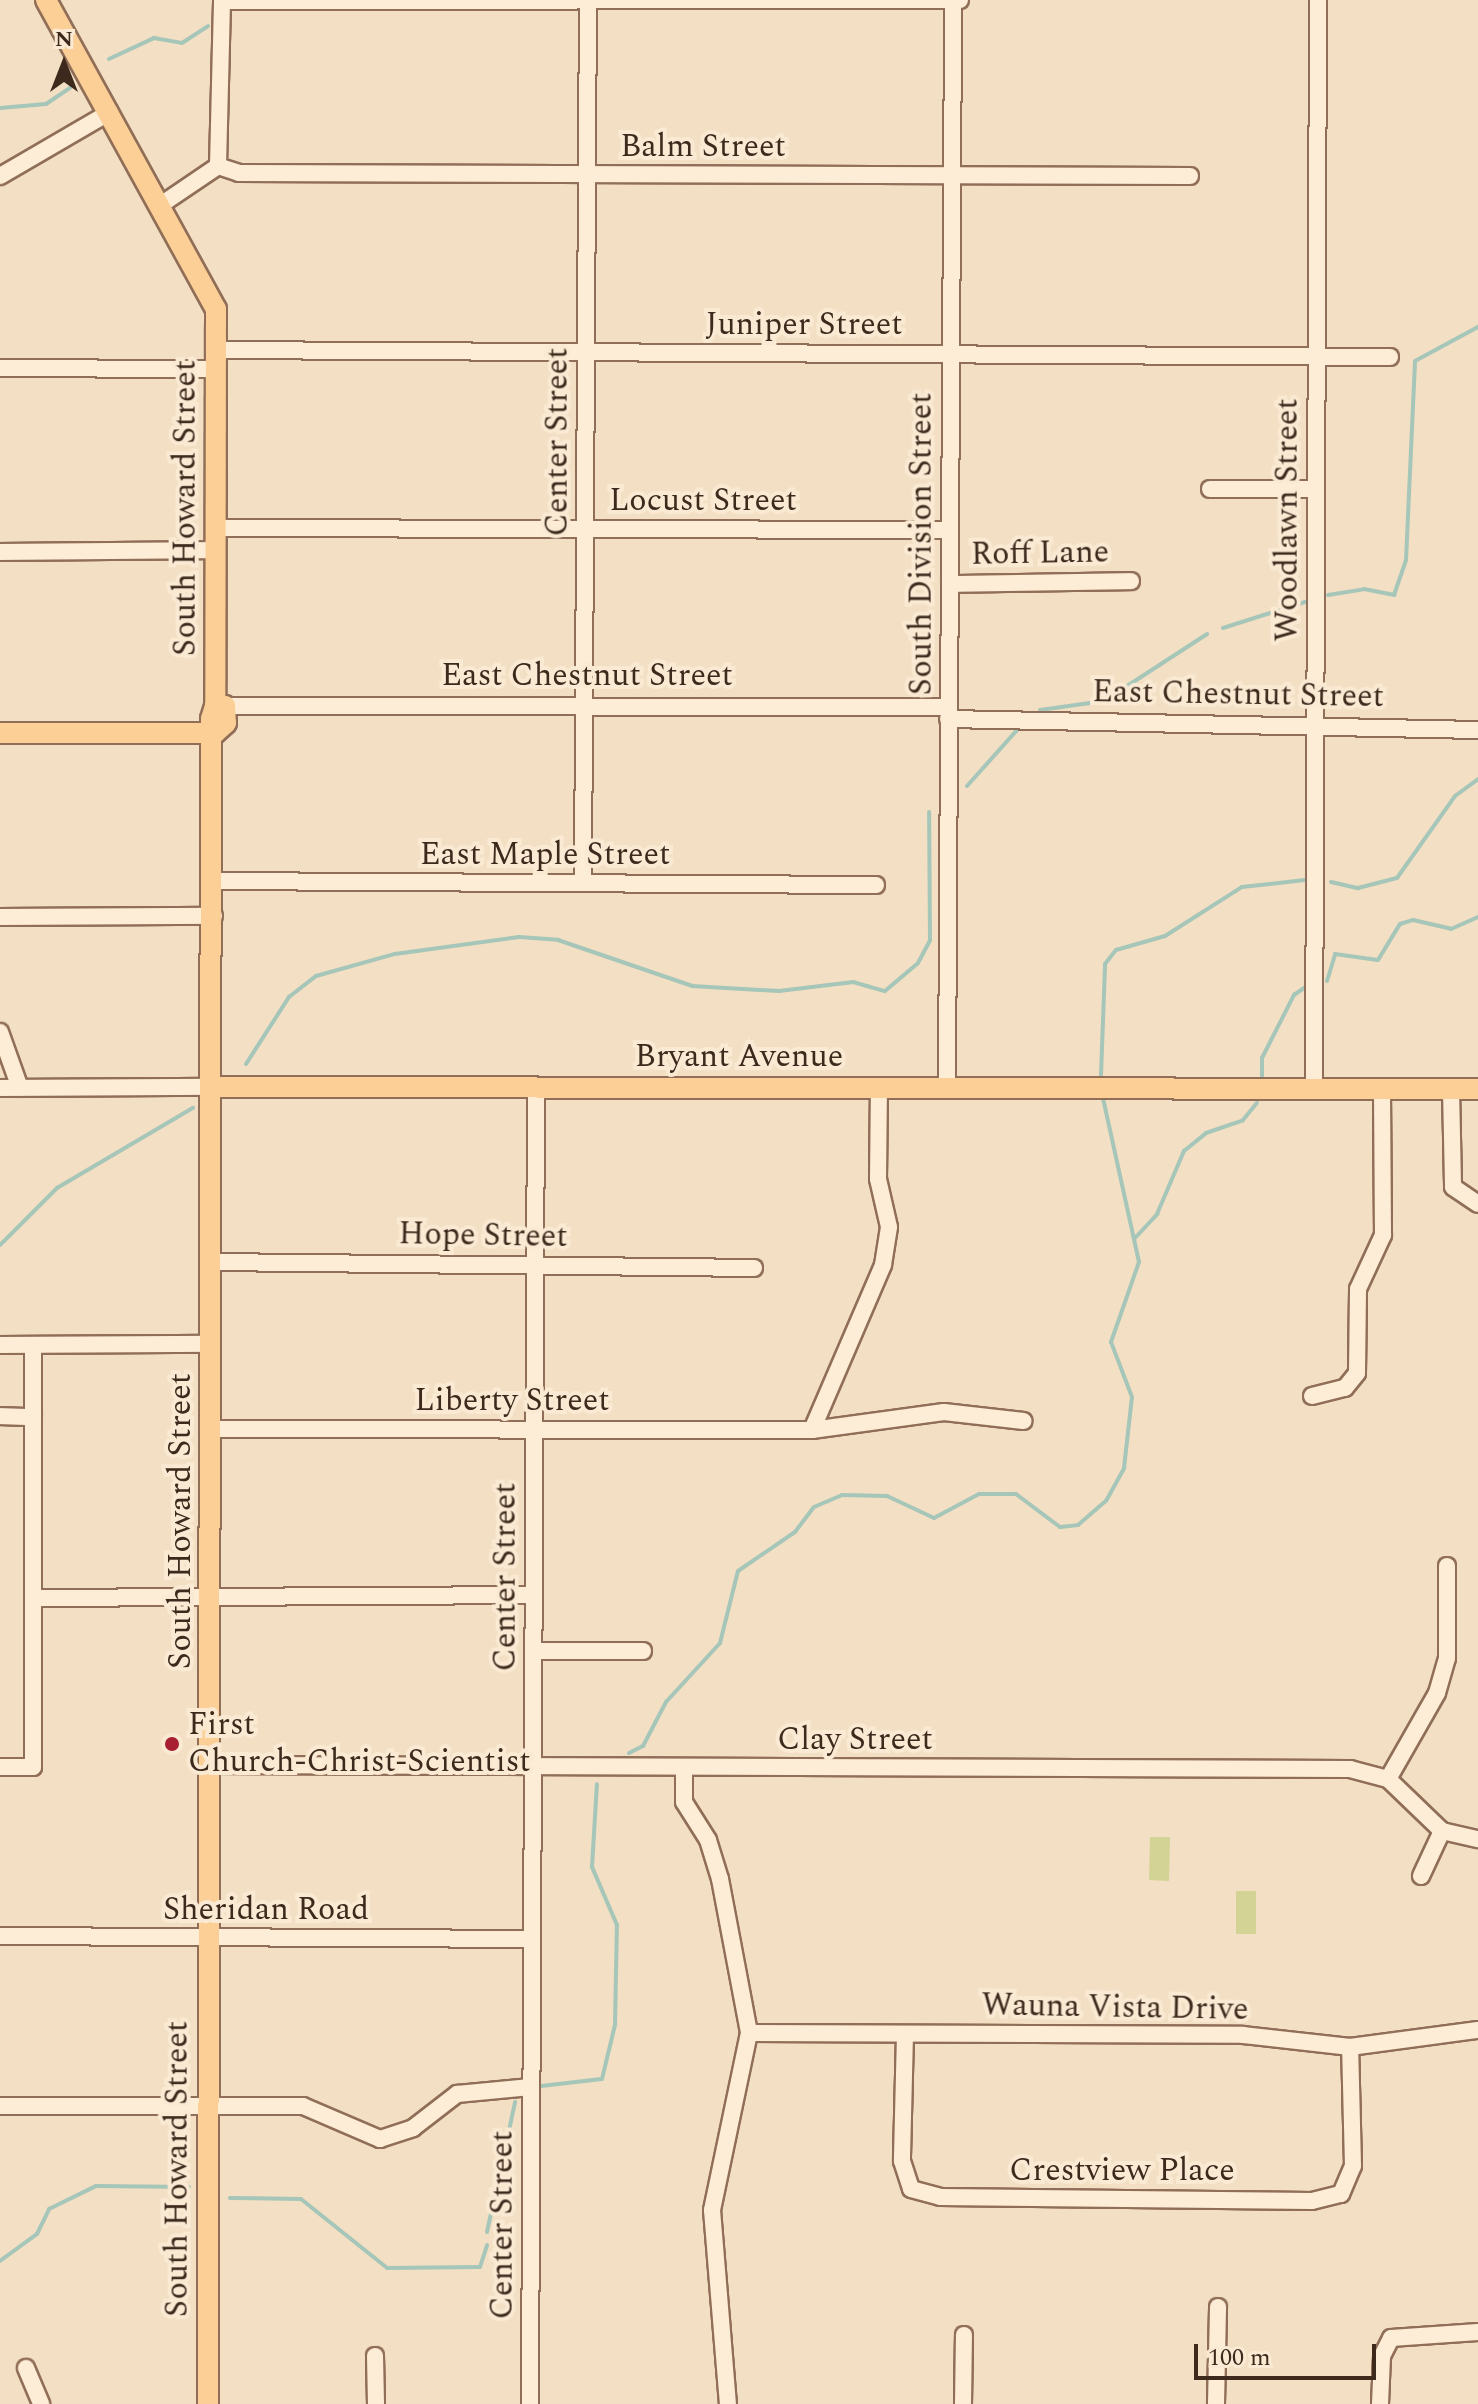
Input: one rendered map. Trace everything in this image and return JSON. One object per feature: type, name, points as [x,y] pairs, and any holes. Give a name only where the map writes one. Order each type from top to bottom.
[{"type":"main road","points":[[46,0],[162,204]]},
{"type":"main road","name":"South Howard Street","points":[[162,204],[216,309],[215,683],[226,723],[215,733],[208,2404]]},
{"type":"main road","points":[[0,733],[215,733]]},
{"type":"main road","name":"Bryant Avenue","points":[[213,1087],[1478,1089]]},
{"type":"street","points":[[162,204],[218,166],[222,0],[960,0]]},
{"type":"street","name":"South Division Street","points":[[947,1088],[953,0]]},
{"type":"street","name":"Woodlawn Street","points":[[1314,1088],[1318,0]]},
{"type":"street","name":"Center Street","points":[[583,883],[588,1]]},
{"type":"street","points":[[0,176],[110,112]]},
{"type":"street","name":"Balm Street","points":[[218,166],[239,173],[1190,176]]},
{"type":"street","name":"Juniper Street","points":[[0,368],[586,352],[1390,357]]},
{"type":"street","points":[[1210,489],[1316,489]]},
{"type":"street","name":"Locust Street","points":[[216,528],[950,530]]},
{"type":"street","points":[[0,552],[216,550]]},
{"type":"street","name":"Roff Lane","points":[[950,584],[1131,581]]},
{"type":"street","name":"East Chestnut Street","points":[[221,706],[584,706],[948,713],[1478,730]]},
{"type":"street","name":"East Maple Street","points":[[214,881],[876,885]]},
{"type":"street","points":[[0,917],[214,916]]},
{"type":"street","points":[[0,1032],[20,1088]]},
{"type":"street","name":"Bryant Avenue","points":[[0,1088],[213,1087]]},
{"type":"street","name":"Center Street","points":[[530,2404],[536,1087]]},
{"type":"street","points":[[812,1430],[883,1265],[889,1227],[878,1179],[879,1088]]},
{"type":"street","points":[[1312,1396],[1345,1388],[1357,1373],[1358,1289],[1383,1235],[1382,1088]]},
{"type":"street","points":[[1451,1089],[1453,1187],[1478,1204]]},
{"type":"street","name":"Hope Street","points":[[212,1262],[754,1268]]},
{"type":"street","points":[[0,1345],[212,1344]]},
{"type":"street","points":[[0,1767],[33,1767],[33,1345]]},
{"type":"street","name":"Liberty Street","points":[[212,1429],[812,1430],[906,1412],[1023,1421]]},
{"type":"street","points":[[0,1416],[33,1417]]},
{"type":"street","points":[[1388,1779],[1437,1693],[1447,1658],[1447,1566]]},
{"type":"street","points":[[34,1598],[534,1595]]},
{"type":"street","points":[[534,1651],[643,1651]]},
{"type":"street","name":"Clay Street","points":[[210,1765],[1350,1769],[1388,1779],[1442,1831]]},
{"type":"street","points":[[684,1768],[684,1802],[708,1840],[720,1879],[749,2033],[712,2210],[728,2404]]},
{"type":"street","points":[[1421,1876],[1442,1831],[1478,1839]]},
{"type":"street","name":"Sheridan Road","points":[[0,1936],[532,1939]]},
{"type":"street","name":"Wauna Vista Drive","points":[[749,2033],[1243,2035],[1350,2047],[1478,2030]]},
{"type":"street","name":"Crestview Place","points":[[905,2034],[902,2161],[911,2189],[940,2197],[1312,2201],[1341,2194],[1353,2166],[1350,2047]]},
{"type":"street","points":[[0,2106],[303,2106],[380,2139],[413,2128],[457,2094],[531,2087]]},
{"type":"street","points":[[1216,2404],[1218,2307]]},
{"type":"street","points":[[1380,2404],[1382,2356],[1391,2338],[1478,2332]]},
{"type":"street","points":[[963,2404],[964,2335]]},
{"type":"street","points":[[375,2356],[376,2404]]},
{"type":"street","points":[[26,2368],[41,2404]]},
{"type":"green space","points":[[1150,1837],[1170,1837],[1169,1881],[1149,1880]]},
{"type":"green space","points":[[1236,1891],[1256,1891],[1256,1934],[1236,1934]]},
{"type":"waterway","points":[[109,59],[154,38],[182,43],[208,26]]},
{"type":"waterway","points":[[0,108],[46,104],[70,88]]},
{"type":"waterway","points":[[1328,595],[1364,589],[1394,595],[1406,560],[1415,361],[1478,327]]},
{"type":"waterway","points":[[1223,628],[1305,602]]},
{"type":"waterway","points":[[1040,710],[1104,701],[1207,634]]},
{"type":"waterway","points":[[967,786],[1017,730]]},
{"type":"waterway","points":[[1331,882],[1358,888],[1397,878],[1455,796],[1478,779]]},
{"type":"waterway","points":[[246,1064],[289,997],[316,976],[395,954],[519,937],[558,940],[692,986],[779,991],[853,982],[885,991],[918,963],[930,940],[929,812]]},
{"type":"waterway","points":[[1101,1075],[1105,964],[1116,950],[1165,936],[1242,887],[1305,880]]},
{"type":"waterway","points":[[1327,981],[1335,954],[1378,960],[1400,924],[1413,920],[1451,929],[1478,917]]},
{"type":"waterway","points":[[1262,1078],[1262,1058],[1294,995],[1307,986]]},
{"type":"waterway","points":[[629,1753],[643,1746],[666,1702],[720,1643],[738,1571],[795,1532],[814,1507],[842,1495],[887,1496],[934,1518],[979,1494],[1016,1494],[1060,1527],[1078,1525],[1106,1501],[1124,1468],[1132,1397],[1111,1342],[1139,1262],[1103,1098]]},
{"type":"waterway","points":[[1135,1238],[1157,1214],[1184,1151],[1206,1133],[1243,1120],[1257,1103]]},
{"type":"waterway","points":[[0,1245],[57,1188],[193,1108]]},
{"type":"waterway","points":[[541,2086],[602,2079],[615,2025],[617,1925],[592,1867],[597,1784]]},
{"type":"waterway","points":[[487,2232],[515,2102]]},
{"type":"waterway","points":[[0,2261],[37,2234],[49,2209],[96,2186],[189,2187]]},
{"type":"waterway","points":[[230,2198],[301,2199],[387,2268],[480,2267],[487,2245]]},
{"type":"place","name":"First Church-Christ-Scientist","points":[[172,1744]]}]
